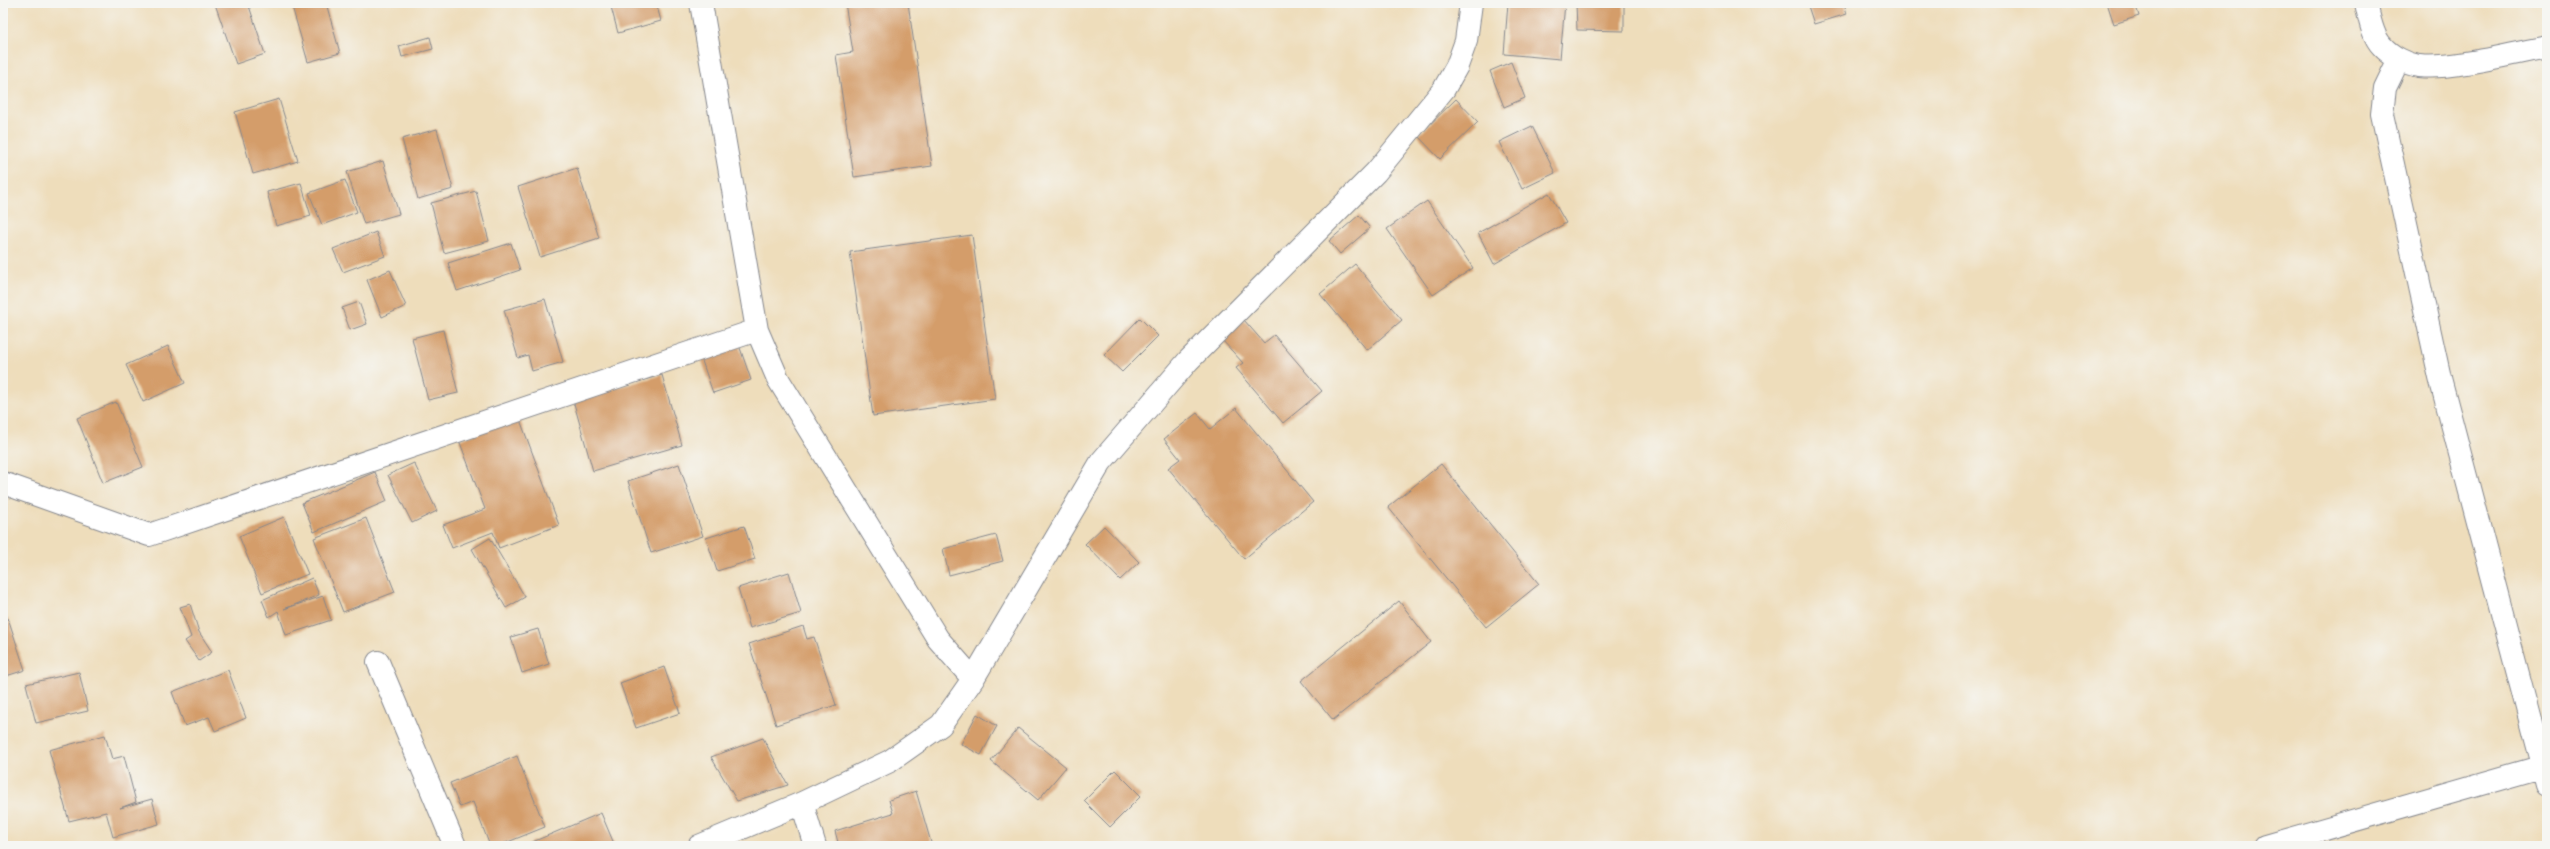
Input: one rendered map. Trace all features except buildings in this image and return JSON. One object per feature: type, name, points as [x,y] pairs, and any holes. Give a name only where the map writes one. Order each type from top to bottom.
[{"type":"street","points":[[701,3],[757,330],[778,379],[930,626],[954,659],[973,679]]},
{"type":"street","points":[[699,846],[802,803],[890,761],[941,725],[973,679],[1101,462],[1188,361],[1376,172],[1444,89],[1458,66],[1466,41],[1471,3]]},
{"type":"street","points":[[2366,3],[2370,20],[2381,45],[2399,59],[2419,66],[2439,67],[2547,47]]},
{"type":"street","points":[[2265,846],[2545,772],[2440,378],[2382,114],[2385,88],[2399,59]]},
{"type":"street","points":[[3,483],[149,535],[757,330]]},
{"type":"street","points":[[378,662],[455,846]]},
{"type":"street","points":[[802,803],[815,846]]}]
